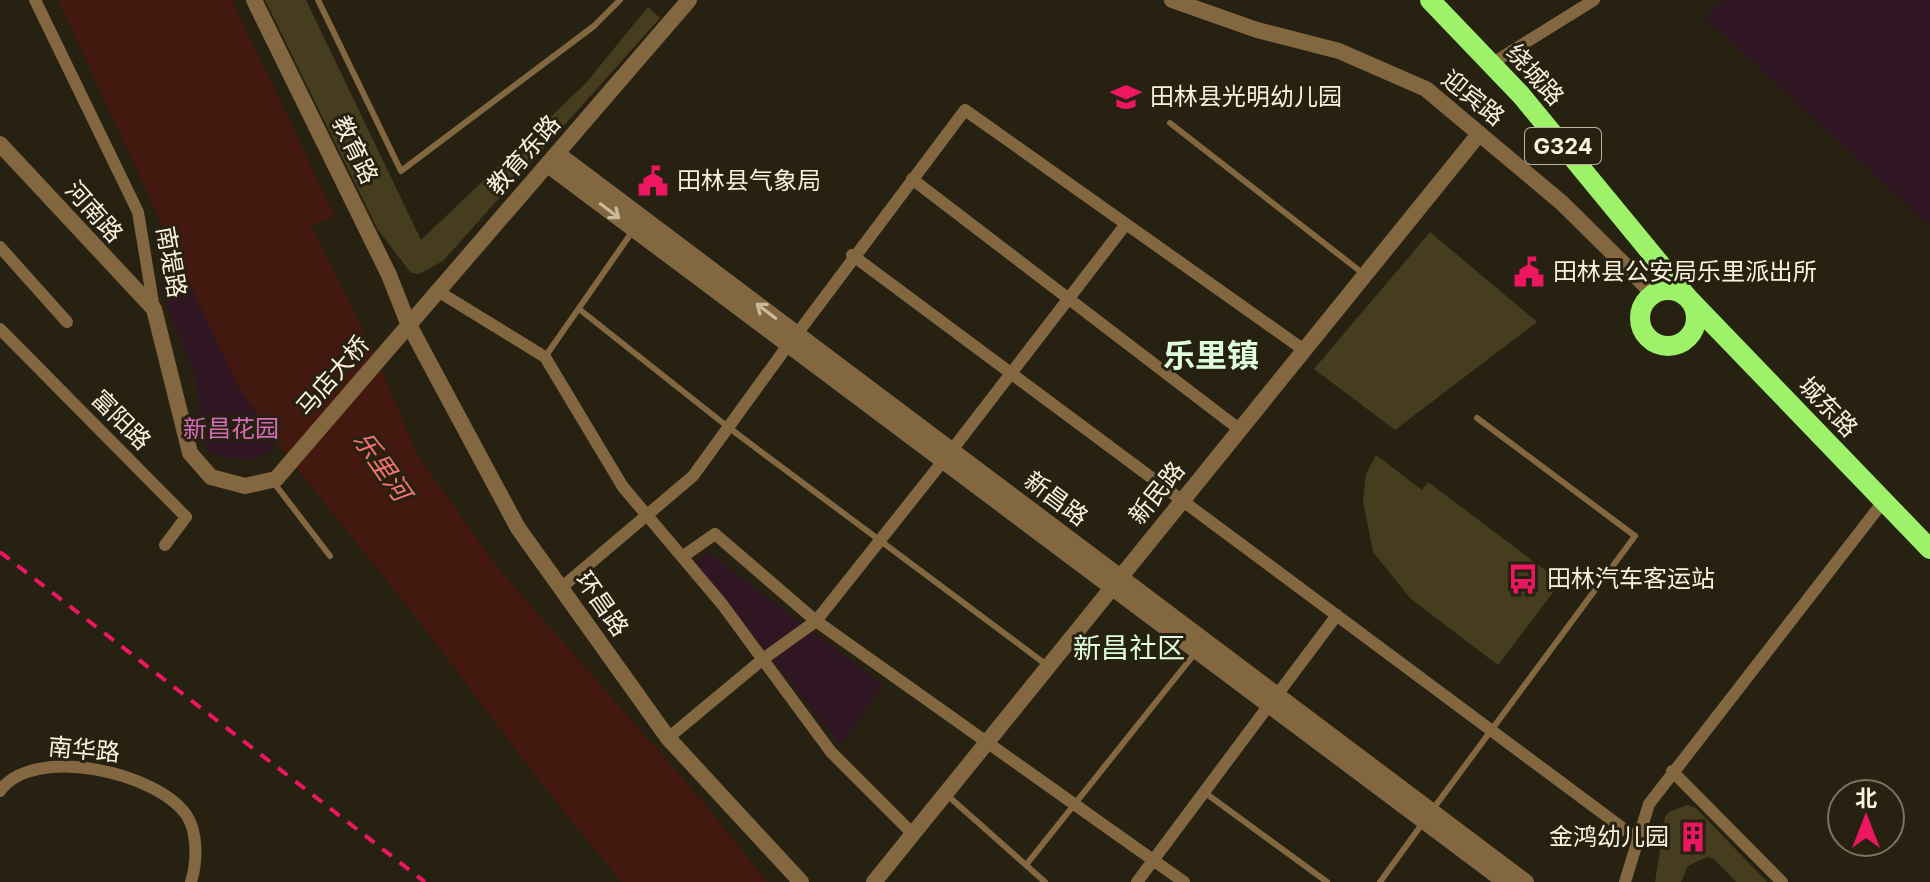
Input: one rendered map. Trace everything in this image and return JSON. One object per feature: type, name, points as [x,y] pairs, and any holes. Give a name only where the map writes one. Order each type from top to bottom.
[{"type":"highway","name":"绕城路","points":[[1430,0],[1491,64],[1689,299]]},
{"type":"highway","points":[[1673,290],[1689,299],[1697,317],[1691,335],[1684,341],[1666,346],[1650,339],[1641,324],[1642,307],[1654,294],[1673,290]]},
{"type":"highway","name":"城东路","points":[[1689,299],[1930,549]]},
{"type":"street","name":"南堤路","points":[[35,0],[138,212],[154,309],[190,453],[211,477],[245,486],[274,479]]},
{"type":"street","name":"教育路","points":[[254,0],[389,275],[408,323]]},
{"type":"street","name":"教育东路","points":[[395,341],[689,0]]},
{"type":"street","name":"迎宾路","points":[[1172,0],[1257,30],[1339,51],[1426,89],[1562,203],[1654,294]]},
{"type":"street","points":[[1491,64],[1594,0]]},
{"type":"street","points":[[561,588],[693,476],[852,255],[965,110],[1304,350]]},
{"type":"street","name":"新民路","points":[[874,882],[1479,134]]},
{"type":"street","name":"河南路","points":[[0,144],[154,309]]},
{"type":"street","name":"新昌路","points":[[553,159],[634,229],[792,339]]},
{"type":"street","name":"新昌路","points":[[553,159],[1428,816],[1526,882]]},
{"type":"street","points":[[912,179],[1067,301],[1239,429]]},
{"type":"street","points":[[668,738],[763,659],[816,621],[1126,224]]},
{"type":"street","points":[[0,247],[67,322]]},
{"type":"street","points":[[852,255],[1636,838]]},
{"type":"street","points":[[436,290],[545,357],[623,487],[763,659],[831,752],[912,833]]},
{"type":"street","name":"环昌路","points":[[408,323],[518,528],[668,738],[801,882]]},
{"type":"street","name":"富阳路","points":[[0,329],[186,517],[165,545]]},
{"type":"street","name":"马店大桥","points":[[274,479],[395,341]]},
{"type":"street","points":[[1625,882],[1636,838],[1649,804],[1883,502]]},
{"type":"street","points":[[682,557],[715,534],[816,621],[988,740],[1184,882]]},
{"type":"street","name":"新昌路","points":[[1115,582],[1196,651],[1273,700]]},
{"type":"street","points":[[1137,882],[1337,615]]},
{"type":"street","name":"南华路","points":[[0,791],[11,777],[38,767],[128,776],[156,790],[185,813],[195,837],[191,882]]},
{"type":"street","points":[[1672,771],[1782,882]]},
{"type":"street","name":"新昌路","points":[[1428,816],[1505,882]]},
{"type":"lane","points":[[318,0],[401,171],[594,26],[620,0]]},
{"type":"lane","points":[[1170,123],[1365,275]]},
{"type":"lane","points":[[545,357],[634,229]]},
{"type":"lane","points":[[579,309],[728,427],[1048,666]]},
{"type":"lane","points":[[1380,882],[1635,536],[1477,418]]},
{"type":"lane","points":[[274,479],[330,556]]},
{"type":"lane","points":[[1026,865],[1196,651]]},
{"type":"lane","points":[[1204,792],[1327,882]]},
{"type":"lane","points":[[945,793],[1045,882]]},
{"type":"green space","points":[[1722,0],[1930,0],[1930,226],[1705,18]]},
{"type":"green space","name":"新昌花园","points":[[176,252],[215,336],[266,429],[274,436],[273,450],[265,454],[242,459],[209,453],[199,424],[197,380],[161,290],[161,268]]},
{"type":"green space","points":[[709,553],[883,685],[841,745],[695,562]]},
{"type":"water","name":"乐里河","points":[[58,0],[232,0],[335,216],[311,225],[372,348],[418,456],[498,568],[692,789],[767,882],[622,882],[566,815],[408,607],[298,470],[237,385]]},
{"type":"building","points":[[265,0],[306,0],[421,240],[585,84],[648,7],[660,18],[443,261],[419,274],[411,273],[378,230]]},
{"type":"building","points":[[1430,232],[1537,322],[1395,430],[1314,369]]},
{"type":"building","points":[[1376,455],[1422,490],[1428,482],[1561,582],[1498,665],[1411,599],[1373,552],[1363,501],[1366,474]]},
{"type":"building","name":"金鸿幼儿园","points":[[1687,805],[1696,808],[1767,882],[1736,882],[1714,859],[1707,857],[1688,866],[1681,882],[1655,882],[1665,817],[1669,812]]},
{"type":"railway","points":[[0,552],[425,882]]},
{"type":"place","name":"田林县光明幼儿园","points":[[1126,97]]},
{"type":"place","name":"田林县气象局","points":[[653,181]]},
{"type":"place","name":"田林县公安局乐里派出所","points":[[1529,272]]},
{"type":"place","name":"田林汽车客运站","points":[[1523,579]]},
{"type":"place","name":"金鸿幼儿园","points":[[1693,837]]},
{"type":"district","name":"乐里镇","points":[[1211,356]]},
{"type":"district","name":"新昌社区","points":[[1129,648]]}]
